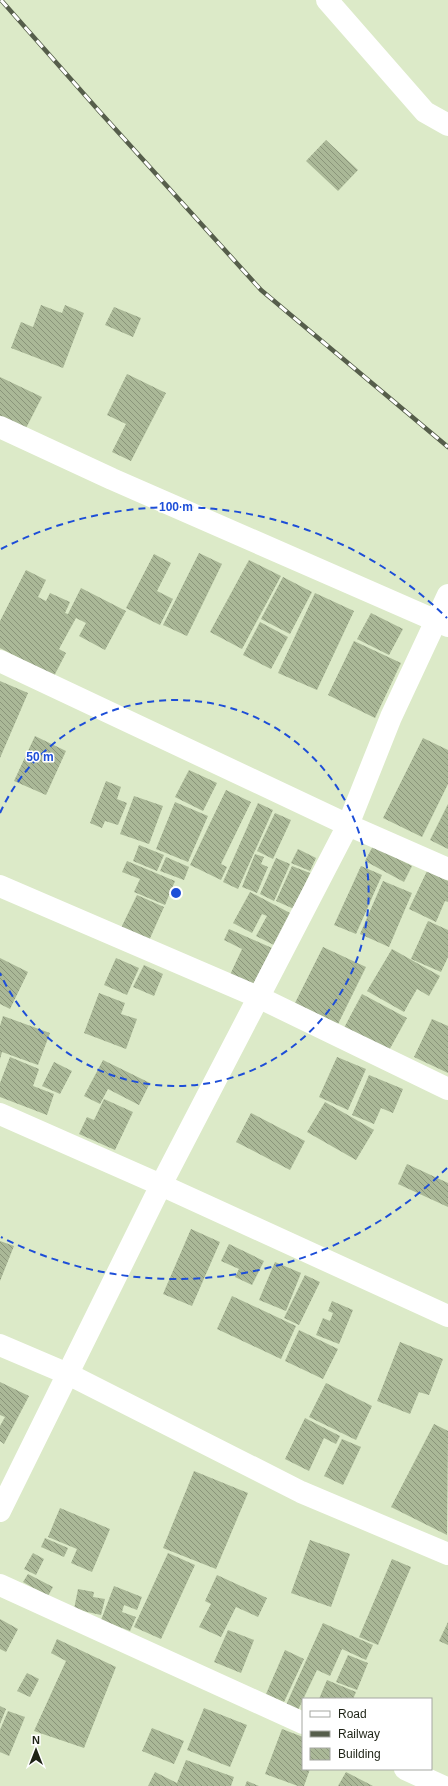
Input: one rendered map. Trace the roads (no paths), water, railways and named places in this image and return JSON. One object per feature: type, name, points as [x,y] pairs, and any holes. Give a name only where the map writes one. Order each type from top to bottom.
[{"type":"street","points":[[327,0],[425,112],[448,125]]},
{"type":"street","points":[[0,427],[112,479],[442,623]]},
{"type":"street","points":[[0,1511],[161,1185],[348,825],[391,717],[442,623],[448,595]]},
{"type":"street","points":[[0,661],[348,825],[448,869]]},
{"type":"street","points":[[0,886],[258,997],[448,1089]]},
{"type":"street","points":[[0,1114],[161,1185],[448,1316]]},
{"type":"street","points":[[0,1345],[68,1374],[301,1492],[448,1554]]},
{"type":"street","points":[[0,1585],[302,1723]]},
{"type":"street","points":[[407,1770],[442,1786]]},
{"type":"railway","points":[[1,0],[261,290],[448,447]]}]
